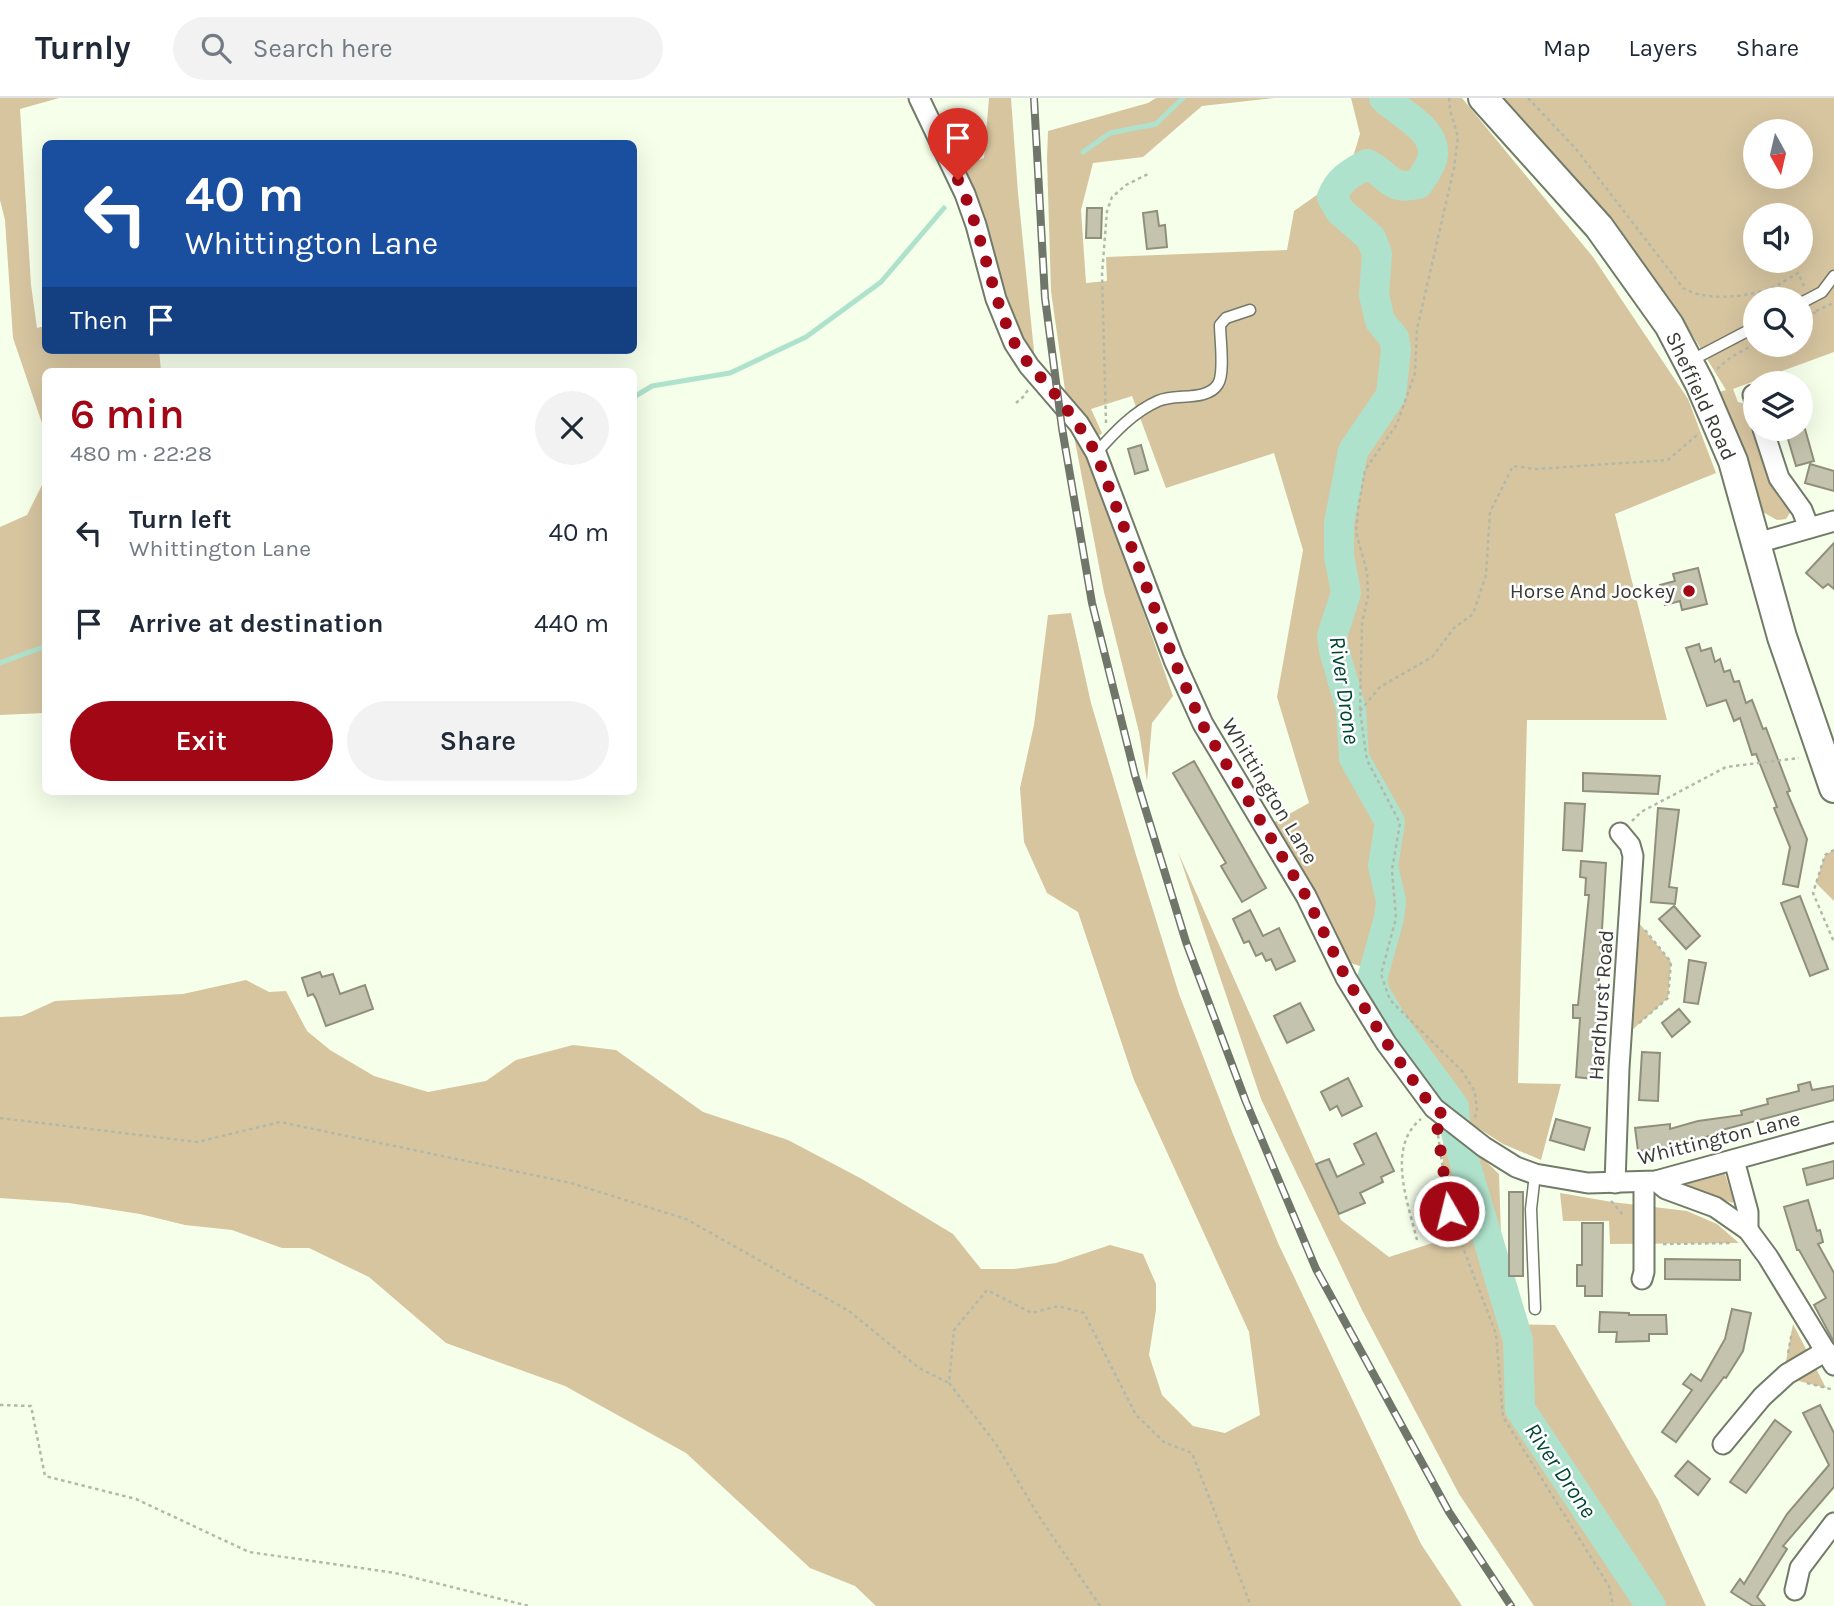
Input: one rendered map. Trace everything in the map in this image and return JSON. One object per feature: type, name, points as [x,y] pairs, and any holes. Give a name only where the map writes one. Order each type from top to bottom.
[{"type":"main road","name":"Sheffield Road","points":[[1483,98],[1599,227],[1669,325],[1694,373],[1716,418],[1732,461],[1782,637],[1834,788]]},
{"type":"street","name":"Whittington Lane","points":[[919,98],[965,194],[996,299],[1014,344],[1099,450],[1174,660],[1202,724],[1306,896],[1346,978],[1386,1042],[1442,1114],[1467,1135],[1516,1167],[1535,1174],[1594,1183],[1650,1182],[1834,1132]]},
{"type":"street","points":[[1767,441],[1779,478],[1802,510],[1809,528]]},
{"type":"street","points":[[1757,543],[1834,521]]},
{"type":"street","name":"Hardhurst Road","points":[[1615,1183],[1633,856],[1630,845],[1620,833]]},
{"type":"street","points":[[1734,1160],[1753,1236]]},
{"type":"street","points":[[1642,1279],[1650,1182],[1714,1207],[1753,1236],[1830,1358],[1783,1377],[1762,1397],[1723,1444]]},
{"type":"street","points":[[1795,1590],[1800,1568],[1834,1523]]},
{"type":"lane","points":[[1813,296],[1822,292],[1834,276]]},
{"type":"lane","points":[[1099,450],[1131,418],[1159,400],[1209,392],[1217,385],[1222,375],[1220,325],[1226,318],[1250,310]]},
{"type":"lane","points":[[1694,373],[1743,336]]},
{"type":"lane","points":[[1535,1174],[1531,1209],[1535,1309]]},
{"type":"path","points":[[1448,98],[1458,137],[1454,168],[1417,329],[1415,373],[1397,424],[1365,470],[1356,531],[1367,572],[1368,596],[1362,623],[1360,711],[1367,760],[1399,823],[1392,870],[1396,918],[1381,974],[1390,1000],[1463,1072],[1475,1092],[1477,1112],[1467,1135]]},
{"type":"path","points":[[1528,98],[1576,149],[1684,288],[1695,295],[1743,293]]},
{"type":"path","points":[[1099,450],[1105,433],[1106,417],[1102,274],[1107,211],[1112,197],[1126,185],[1150,173]]},
{"type":"path","points":[[1772,287],[1798,273],[1802,287]]},
{"type":"path","points":[[1813,314],[1834,303]]},
{"type":"path","points":[[1813,309],[1816,313]]},
{"type":"path","points":[[1694,373],[1743,350]]},
{"type":"path","points":[[1360,711],[1380,687],[1432,657],[1454,628],[1473,614],[1486,575],[1490,512],[1513,466],[1536,469],[1668,460],[1716,418]]},
{"type":"path","points":[[1620,833],[1641,812],[1726,767],[1822,755]]},
{"type":"path","points":[[1834,850],[1825,855],[1813,893],[1834,942]]},
{"type":"path","points":[[1621,1040],[1668,998],[1671,962],[1629,912]]},
{"type":"path","points":[[1417,1240],[1402,1167],[1403,1143],[1415,1124],[1442,1114]]},
{"type":"path","points":[[1442,1114],[1437,1125],[1449,1211],[1496,1334],[1503,1417],[1609,1586],[1613,1606]]},
{"type":"path","points":[[0,1118],[197,1142],[280,1122],[571,1183],[686,1219],[849,1311],[919,1368],[949,1383],[996,1444],[1038,1515],[1100,1606]]},
{"type":"path","points":[[1594,1183],[1644,1240],[1753,1236]]},
{"type":"path","points":[[949,1383],[954,1330],[988,1290],[1032,1312],[1058,1306],[1084,1313],[1136,1415],[1164,1442],[1192,1453],[1251,1606]]},
{"type":"path","points":[[1783,1377],[1797,1304]]},
{"type":"path","points":[[0,1405],[31,1406],[45,1476],[136,1499],[249,1552],[395,1573],[529,1606]]},
{"type":"shaded area","points":[[0,98],[59,98],[20,109],[31,285],[37,328],[42,327],[42,354],[159,354],[161,368],[42,368],[42,423],[13,338],[5,220],[0,200]]},
{"type":"shaded area","points":[[989,98],[1011,98],[1035,361],[1014,322],[961,167],[984,158]]},
{"type":"shaded area","points":[[1156,98],[1274,98],[1202,106],[1143,157],[1093,163],[1081,210],[1086,283],[1107,281],[1106,257],[1287,250],[1294,211],[1348,173],[1360,134],[1351,98],[1462,98],[1593,257],[1688,399],[1716,473],[1615,514],[1667,720],[1527,720],[1518,1083],[1561,1084],[1541,1160],[1503,1144],[1464,1119],[1465,1101],[1395,1021],[1371,970],[1351,963],[1322,903],[1271,824],[1309,803],[1277,697],[1303,550],[1274,453],[1166,488],[1132,396],[1091,409],[1102,433],[1094,440],[1066,397],[1051,291],[1048,131],[1148,103]]},
{"type":"shaded area","points":[[1495,98],[1834,98],[1834,352],[1782,371],[1743,371],[1743,385],[1733,389],[1738,402],[1743,403],[1743,441],[1759,441],[1776,487],[1792,505],[1786,519],[1777,520],[1761,511],[1719,392],[1726,390],[1674,305],[1621,239]]},
{"type":"shaded area","points":[[1073,431],[1094,471],[1173,696],[1152,723],[1147,781],[1139,732],[1104,592]]},
{"type":"shaded area","points":[[42,485],[42,713],[0,715],[0,527],[27,515]]},
{"type":"shaded area","points":[[1071,613],[1091,703],[1179,994],[1233,1134],[1278,1243],[1421,1544],[1462,1606],[876,1606],[855,1586],[810,1568],[686,1453],[565,1386],[446,1343],[369,1277],[309,1248],[282,1248],[232,1230],[185,1225],[140,1214],[69,1203],[0,1198],[0,1017],[22,1016],[55,1001],[183,994],[246,980],[269,992],[286,991],[307,1031],[330,1050],[374,1076],[428,1092],[486,1081],[516,1060],[573,1045],[616,1050],[703,1112],[788,1140],[862,1179],[953,1234],[981,1269],[1014,1269],[1056,1263],[1110,1245],[1143,1254],[1156,1284],[1156,1310],[1149,1355],[1162,1395],[1193,1426],[1225,1433],[1260,1415],[1249,1332],[1134,1080],[1078,912],[1047,893],[1024,842],[1020,788],[1034,725],[1048,615]]},
{"type":"shaded area","points":[[1834,850],[1834,901],[1816,883],[1825,855]]},
{"type":"shaded area","points":[[1178,852],[1341,1220],[1389,1257],[1439,1241],[1444,1132],[1449,1126],[1499,1174],[1504,1324],[1555,1325],[1658,1500],[1706,1606],[1534,1606],[1459,1494],[1362,1310],[1261,1099]]},
{"type":"shaded area","points":[[1639,923],[1671,962],[1668,998],[1632,1030]]},
{"type":"shaded area","points":[[1720,1172],[1725,1174],[1733,1203],[1679,1186]]},
{"type":"shaded area","points":[[1560,1193],[1687,1211],[1717,1224],[1739,1243],[1610,1244],[1609,1221],[1563,1221]]},
{"type":"shaded area","points":[[1793,1324],[1826,1388],[1783,1377]]},
{"type":"building","points":[[1087,208],[1102,208],[1101,238],[1086,238]]},
{"type":"building","points":[[1157,211],[1159,226],[1165,225],[1167,247],[1147,249],[1143,213]]},
{"type":"building","points":[[1789,441],[1808,441],[1814,461],[1796,466]]},
{"type":"building","points":[[1141,445],[1148,470],[1135,474],[1128,449]]},
{"type":"building","points":[[1810,464],[1834,471],[1834,491],[1805,483]]},
{"type":"building","points":[[1834,543],[1834,589],[1828,584],[1823,588],[1806,573]]},
{"type":"building","points":[[1698,568],[1707,604],[1682,610],[1680,601],[1665,605],[1660,585],[1675,581],[1673,574]]},
{"type":"building","points":[[1699,644],[1701,651],[1711,648],[1715,662],[1720,659],[1724,672],[1730,670],[1734,682],[1739,681],[1746,703],[1752,700],[1763,729],[1766,728],[1790,791],[1787,792],[1807,839],[1798,887],[1783,884],[1790,847],[1774,808],[1777,807],[1756,754],[1752,755],[1740,718],[1734,721],[1726,700],[1707,706],[1686,648]]},
{"type":"building","points":[[1194,761],[1266,888],[1242,902],[1221,866],[1226,863],[1173,773]]},
{"type":"building","points":[[1583,773],[1660,776],[1658,794],[1583,791]]},
{"type":"building","points":[[1565,803],[1585,804],[1582,851],[1563,850]]},
{"type":"building","points":[[1658,808],[1679,810],[1669,887],[1677,888],[1675,904],[1651,902]]},
{"type":"building","points":[[1581,861],[1606,863],[1593,1079],[1576,1077],[1580,1018],[1573,1018],[1573,1005],[1578,1005],[1589,895],[1585,895],[1586,878],[1580,877]]},
{"type":"building","points":[[1800,896],[1828,969],[1810,976],[1781,903]]},
{"type":"building","points":[[1674,906],[1700,936],[1686,949],[1659,919]]},
{"type":"building","points":[[1250,910],[1263,936],[1279,928],[1295,961],[1276,970],[1271,959],[1266,961],[1262,953],[1256,956],[1249,941],[1244,943],[1233,919]]},
{"type":"building","points":[[1689,960],[1706,963],[1698,1004],[1684,1002]]},
{"type":"building","points":[[320,972],[322,977],[333,974],[340,994],[365,985],[373,1009],[326,1026],[316,999],[313,994],[308,996],[302,978]]},
{"type":"building","points":[[1300,1003],[1314,1030],[1287,1043],[1274,1016]]},
{"type":"building","points":[[1679,1009],[1690,1022],[1672,1037],[1662,1023]]},
{"type":"building","points":[[1642,1052],[1660,1053],[1658,1101],[1639,1100]]},
{"type":"building","points":[[1348,1078],[1362,1106],[1342,1116],[1337,1106],[1330,1110],[1321,1092]]},
{"type":"building","points":[[1810,1082],[1812,1090],[1834,1086],[1834,1100],[1718,1131],[1718,1134],[1672,1147],[1638,1151],[1635,1128],[1670,1124],[1670,1129],[1698,1121],[1742,1115],[1741,1111],[1768,1104],[1767,1099],[1799,1091],[1798,1085]]},
{"type":"building","points":[[1556,1119],[1590,1128],[1584,1150],[1550,1140]]},
{"type":"building","points":[[1376,1133],[1394,1171],[1381,1177],[1383,1182],[1360,1193],[1365,1203],[1339,1214],[1316,1164],[1329,1159],[1337,1177],[1364,1164],[1354,1144]]},
{"type":"building","points":[[1834,1161],[1834,1178],[1807,1185],[1803,1169]]},
{"type":"building","points":[[1509,1192],[1523,1192],[1523,1276],[1509,1276]]},
{"type":"building","points":[[1808,1200],[1823,1242],[1818,1244],[1834,1273],[1834,1342],[1814,1305],[1826,1298],[1797,1250],[1784,1207]]},
{"type":"building","points":[[1582,1223],[1603,1223],[1602,1296],[1585,1296],[1585,1286],[1577,1286],[1577,1265],[1582,1265]]},
{"type":"building","points":[[1665,1259],[1740,1260],[1740,1280],[1665,1279]]},
{"type":"building","points":[[1732,1309],[1751,1313],[1743,1351],[1726,1378],[1724,1377],[1676,1442],[1662,1432],[1692,1390],[1683,1384],[1691,1374],[1701,1381],[1725,1339]]},
{"type":"building","points":[[1600,1312],[1666,1315],[1667,1334],[1649,1334],[1649,1341],[1616,1342],[1617,1332],[1599,1332]]},
{"type":"building","points":[[1820,1405],[1834,1433],[1834,1487],[1783,1546],[1787,1549],[1757,1597],[1765,1606],[1753,1606],[1731,1592],[1740,1579],[1744,1584],[1787,1514],[1829,1465],[1803,1413]]},
{"type":"building","points":[[1775,1420],[1791,1432],[1746,1493],[1730,1482]]},
{"type":"building","points":[[1688,1461],[1710,1479],[1698,1495],[1675,1476]]},
{"type":"waterway","points":[[1083,152],[1110,133],[1156,124],[1183,98]]},
{"type":"waterway","name":"River Drone","points":[[1384,98],[1425,132],[1433,149],[1429,166],[1418,184],[1401,186],[1367,164],[1342,181],[1332,197],[1340,211],[1371,238],[1377,254],[1374,295],[1380,321],[1394,338],[1396,350],[1391,395],[1353,451],[1339,523],[1339,555],[1346,593],[1332,636],[1351,709],[1354,758],[1390,822],[1383,866],[1391,901],[1372,979],[1375,993],[1396,1028],[1454,1107],[1456,1133],[1518,1340],[1520,1409],[1651,1606]]},
{"type":"waterway","points":[[637,395],[652,386],[730,373],[806,337],[881,282],[944,208]]},
{"type":"waterway","points":[[0,663],[42,647]]},
{"type":"railway","points":[[1034,98],[1045,298],[1062,428],[1092,603],[1135,775],[1186,942],[1246,1102],[1316,1269],[1449,1512],[1511,1606]]},
{"type":"place","name":"Horse And Jockey","points":[[1689,591]]},
{"type":"route","points":[[958,180],[976,225],[996,299],[1014,344],[1029,366],[1079,424],[1096,453],[1174,660],[1202,724],[1306,896],[1346,978],[1424,1096],[1445,1116],[1437,1125],[1449,1211]]}]
